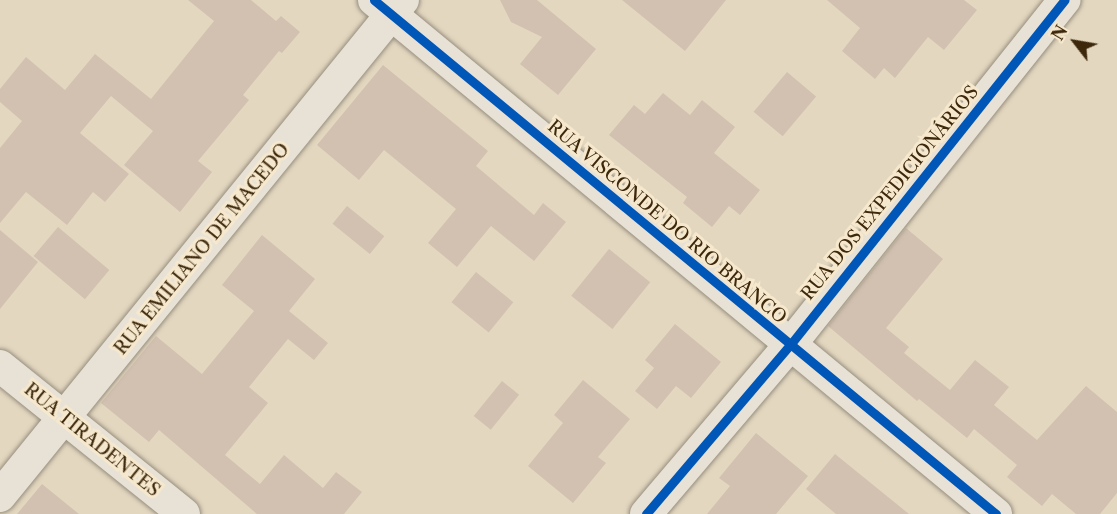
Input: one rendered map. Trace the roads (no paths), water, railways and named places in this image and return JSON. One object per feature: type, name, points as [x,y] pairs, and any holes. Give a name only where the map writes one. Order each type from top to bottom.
[{"type":"street","name":"RUA DOS EXPEDICIONÁRIOS","points":[[646,514],[790,345],[1064,0]]},
{"type":"street","name":"RUA VISCONDE DO RIO BRANCO","points":[[389,5],[790,345],[996,514]]},
{"type":"street","name":"RUA EMILIANO DE MACEDO","points":[[0,496],[65,418],[389,5]]},
{"type":"street","name":"RUA TIRADENTES","points":[[0,366],[184,514]]}]
